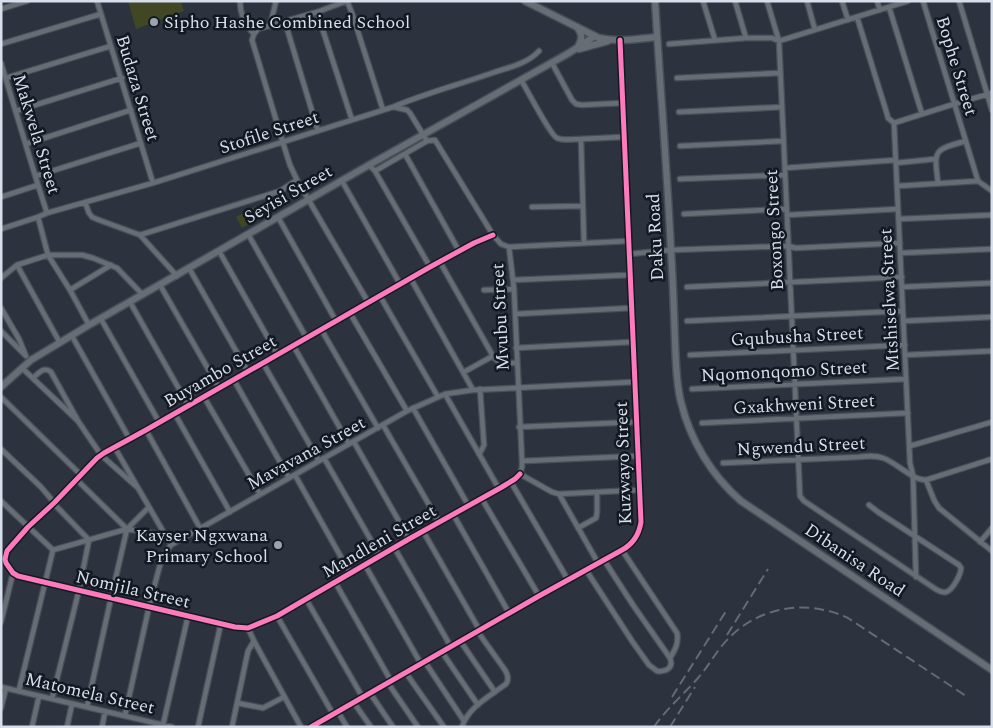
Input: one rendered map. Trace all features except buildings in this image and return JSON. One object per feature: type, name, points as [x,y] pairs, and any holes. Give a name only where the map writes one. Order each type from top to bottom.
[{"type":"street","points":[[1,9],[27,1]]},
{"type":"street","name":"Budaza Street","points":[[97,1],[153,183]]},
{"type":"street","points":[[240,1],[240,9],[245,23],[254,34]]},
{"type":"street","points":[[270,26],[276,1]]},
{"type":"street","points":[[368,302],[290,165],[252,40],[254,34],[258,29],[347,1],[383,110]]},
{"type":"street","points":[[525,1],[595,36],[612,40],[657,37]]},
{"type":"street","name":"Daku Road","points":[[655,1],[679,395],[688,427],[710,465]]},
{"type":"street","points":[[703,1],[715,40]]},
{"type":"street","points":[[735,1],[746,38]]},
{"type":"street","name":"Boxongo Street","points":[[767,1],[779,41],[799,492],[801,498],[916,577]]},
{"type":"street","points":[[806,1],[815,30]]},
{"type":"street","points":[[842,1],[848,20]]},
{"type":"street","points":[[877,1],[880,10]]},
{"type":"street","points":[[669,44],[746,38],[772,38],[779,41],[908,1]]},
{"type":"street","name":"Bophe Street","points":[[923,1],[978,181]]},
{"type":"street","points":[[959,1],[989,94],[992,110]]},
{"type":"street","points":[[889,7],[922,114]]},
{"type":"street","points":[[317,12],[352,120]]},
{"type":"street","points":[[1,44],[101,14]]},
{"type":"street","points":[[857,17],[886,114],[894,123],[989,94]]},
{"type":"street","points":[[285,22],[318,131]]},
{"type":"street","points":[[576,26],[582,37],[578,47]]},
{"type":"street","name":"Seyisi Street","points":[[3,383],[21,368],[28,358],[60,343],[369,165],[569,53],[595,36]]},
{"type":"street","points":[[569,53],[612,40]]},
{"type":"street","name":"Kuzwayo Street","points":[[311,727],[622,550],[634,541],[640,530],[620,40]]},
{"type":"street","points":[[6,78],[111,46]]},
{"type":"street","name":"Stofile Street","points":[[1,229],[38,218],[47,213],[283,143],[393,107],[529,60],[540,51]]},
{"type":"street","points":[[552,62],[576,104],[622,103]]},
{"type":"street","name":"Makwela Street","points":[[1,63],[47,213]]},
{"type":"street","points":[[677,78],[780,73]]},
{"type":"street","points":[[16,111],[122,78]]},
{"type":"street","points":[[521,80],[554,136],[560,139],[623,137]]},
{"type":"street","name":"Mvubu Street","points":[[393,107],[407,110],[426,141],[435,140],[493,235],[502,244],[509,247],[514,289],[522,461],[520,474]]},
{"type":"street","points":[[678,112],[782,107]]},
{"type":"street","points":[[26,144],[131,110]]},
{"type":"street","name":"Mtshiselwa Street","points":[[894,123],[911,468],[914,476],[916,577]]},
{"type":"street","points":[[581,139],[584,243]]},
{"type":"street","points":[[374,171],[426,141]]},
{"type":"street","points":[[680,146],[784,141]]},
{"type":"street","points":[[938,184],[935,159],[937,155],[942,148],[966,141]]},
{"type":"street","points":[[36,176],[141,143]]},
{"type":"street","points":[[405,154],[459,251]]},
{"type":"street","points":[[785,168],[935,159]]},
{"type":"street","points":[[369,165],[430,267]]},
{"type":"street","points":[[680,180],[785,175]]},
{"type":"street","points":[[140,235],[280,191],[297,180]]},
{"type":"street","points":[[342,181],[400,284]]},
{"type":"street","points":[[898,186],[978,181],[992,191]]},
{"type":"street","points":[[1,197],[38,185]]},
{"type":"street","points":[[86,202],[92,217],[140,235],[176,276]]},
{"type":"street","points":[[532,207],[583,206]]},
{"type":"street","points":[[684,214],[786,209]]},
{"type":"street","points":[[787,216],[898,210]]},
{"type":"street","points":[[899,219],[992,215]]},
{"type":"street","points":[[278,217],[336,321]]},
{"type":"street","points":[[38,218],[48,255],[89,325]]},
{"type":"street","points":[[248,234],[306,338]]},
{"type":"street","name":"Buyambo Street","points":[[7,552],[28,527],[101,455],[430,267],[493,235]]},
{"type":"street","points":[[509,247],[628,241]]},
{"type":"street","points":[[629,254],[671,250],[900,244]]},
{"type":"street","points":[[901,253],[992,249]]},
{"type":"street","points":[[219,251],[277,354]]},
{"type":"street","points":[[1,278],[17,265],[48,255],[86,255],[119,270],[143,295]]},
{"type":"street","points":[[440,262],[492,356],[500,363],[517,363]]},
{"type":"street","points":[[17,265],[60,343]]},
{"type":"street","points":[[70,290],[111,265]]},
{"type":"street","points":[[189,268],[248,372]]},
{"type":"street","points":[[513,280],[630,275]]},
{"type":"street","points":[[687,287],[902,277]]},
{"type":"street","points":[[411,279],[473,390]]},
{"type":"street","points":[[902,288],[992,283]]},
{"type":"street","points":[[160,285],[219,388]]},
{"type":"street","points":[[484,290],[514,289]]},
{"type":"street","points":[[380,296],[438,397]]},
{"type":"street","points":[[130,302],[188,405]]},
{"type":"street","points":[[1,308],[28,358]]},
{"type":"street","points":[[515,314],[631,308]]},
{"type":"street","points":[[688,322],[903,311]]},
{"type":"street","points":[[350,313],[407,411]]},
{"type":"street","points":[[904,321],[992,317]]},
{"type":"street","points":[[101,319],[159,422]]},
{"type":"street","points":[[322,329],[378,428]]},
{"type":"street","points":[[1,331],[28,358]]},
{"type":"street","points":[[72,336],[129,438]]},
{"type":"street","points":[[516,348],[632,342]]},
{"type":"street","name":"Gqubusha Street","points":[[690,355],[905,345]]},
{"type":"street","points":[[293,346],[409,539]]},
{"type":"street","points":[[905,355],[992,351]]},
{"type":"street","points":[[464,372],[492,356]]},
{"type":"street","points":[[263,363],[318,461]]},
{"type":"street","points":[[21,368],[78,420]]},
{"type":"street","points":[[33,378],[46,369],[51,372],[78,420],[101,455],[138,488]]},
{"type":"street","name":"Nqomonqomo Street","points":[[692,389],[906,379]]},
{"type":"street","points":[[234,380],[289,478]]},
{"type":"street","name":"Mavavana Street","points":[[170,546],[407,411],[445,394],[480,389],[634,382]]},
{"type":"street","points":[[479,454],[484,445],[480,389]]},
{"type":"street","points":[[445,394],[499,489]]},
{"type":"street","points":[[1,397],[81,475]]},
{"type":"street","points":[[204,397],[260,494]]},
{"type":"street","points":[[414,408],[468,505]]},
{"type":"street","name":"Gxakhweni Street","points":[[702,423],[908,413]]},
{"type":"street","points":[[175,414],[230,512]]},
{"type":"street","points":[[519,427],[636,422]]},
{"type":"street","points":[[910,446],[992,422]]},
{"type":"street","points":[[384,425],[439,522]]},
{"type":"street","points":[[146,430],[200,528]]},
{"type":"street","points":[[115,448],[170,546],[161,561],[125,715]]},
{"type":"street","points":[[1,449],[41,488],[89,540]]},
{"type":"street","points":[[522,461],[638,456]]},
{"type":"street","name":"Ngwendu Street","points":[[723,463],[859,456],[878,457],[895,464],[922,480],[926,480]]},
{"type":"street","points":[[324,458],[380,556]]},
{"type":"street","points":[[992,459],[926,480],[938,508],[992,551]]},
{"type":"street","name":"Dibanisa Road","points":[[710,465],[734,495],[754,511],[992,670]]},
{"type":"street","points":[[520,474],[549,491],[559,494],[639,490]]},
{"type":"street","name":"Mandleni Street","points":[[248,628],[277,616],[394,547],[482,499],[511,482],[520,474]]},
{"type":"street","points":[[295,475],[350,573]]},
{"type":"street","points":[[77,480],[127,530]]},
{"type":"street","points":[[511,482],[568,580]]},
{"type":"street","points":[[578,528],[596,518],[597,492]]},
{"type":"street","points":[[559,494],[598,563]]},
{"type":"street","points":[[482,499],[539,596]]},
{"type":"street","points":[[1,500],[53,550]]},
{"type":"street","points":[[869,504],[878,512],[959,565],[962,571],[950,589],[945,592],[939,591],[916,577]]},
{"type":"street","points":[[87,707],[127,530],[149,507]]},
{"type":"street","points":[[453,514],[509,613]]},
{"type":"street","points":[[980,542],[992,528]]},
{"type":"street","points":[[53,550],[127,530],[165,535]]},
{"type":"street","points":[[365,565],[423,663],[463,724],[478,705],[506,684],[508,676],[479,631],[423,531]]},
{"type":"street","points":[[52,699],[79,590],[89,540]]},
{"type":"street","points":[[1,546],[7,552],[6,563],[13,573],[1,622]]},
{"type":"street","points":[[394,547],[451,647]]},
{"type":"street","points":[[19,690],[53,550]]},
{"type":"street","points":[[586,570],[632,641],[652,668],[657,671],[667,670],[678,638],[677,633],[622,550]]},
{"type":"street","points":[[604,560],[670,658]]},
{"type":"street","name":"Nomjila Street","points":[[13,573],[18,576],[149,607],[248,628]]},
{"type":"street","points":[[336,582],[390,682],[418,727]]},
{"type":"street","points":[[306,599],[363,698]]},
{"type":"street","points":[[163,725],[188,616]]},
{"type":"street","points":[[277,616],[333,714]]},
{"type":"street","points":[[198,727],[221,623]]},
{"type":"street","points":[[248,628],[301,727]]},
{"type":"street","points":[[232,727],[248,651],[254,641]]},
{"type":"street","points":[[461,642],[495,692]]},
{"type":"street","points":[[442,652],[478,705]]},
{"type":"street","points":[[406,673],[444,727]]},
{"type":"street","points":[[1,708],[3,688]]},
{"type":"street","name":"Matomela Street","points":[[3,688],[19,690],[172,727]]},
{"type":"street","points":[[370,693],[393,727]]},
{"type":"street","points":[[32,727],[39,696]]},
{"type":"street","points":[[237,703],[263,708],[284,697]]},
{"type":"street","points":[[354,703],[371,727]]},
{"type":"street","points":[[68,727],[72,704]]},
{"type":"street","points":[[102,727],[105,712]]},
{"type":"street","points":[[338,712],[347,727]]},
{"type":"street","points":[[137,727],[139,720]]},
{"type":"street","points":[[321,721],[325,727]]},
{"type":"green space","points":[[128,1],[181,1],[184,11],[136,29]]},
{"type":"green space","points":[[256,206],[261,217],[242,228],[236,217]]},
{"type":"railway","points":[[727,635],[768,569]]},
{"type":"railway","points":[[672,697],[728,608]]},
{"type":"railway","points":[[654,727],[702,673],[720,648],[740,628],[754,619],[785,609],[817,609],[833,612],[848,618],[966,696]]},
{"type":"railway","points":[[670,727],[695,687]]},
{"type":"cycle path","points":[[311,727],[622,550],[632,542],[639,531],[641,522],[620,40]]},
{"type":"cycle path","points":[[493,235],[430,267],[104,453],[28,527],[7,551],[5,559],[13,573],[18,576],[235,627],[248,628],[277,616],[502,487],[520,474]]},
{"type":"place","name":"Sipho Hashe Combined School","points":[[154,22]]},
{"type":"place","name":"Kayser Ngxwana Primary School","points":[[278,545]]}]
